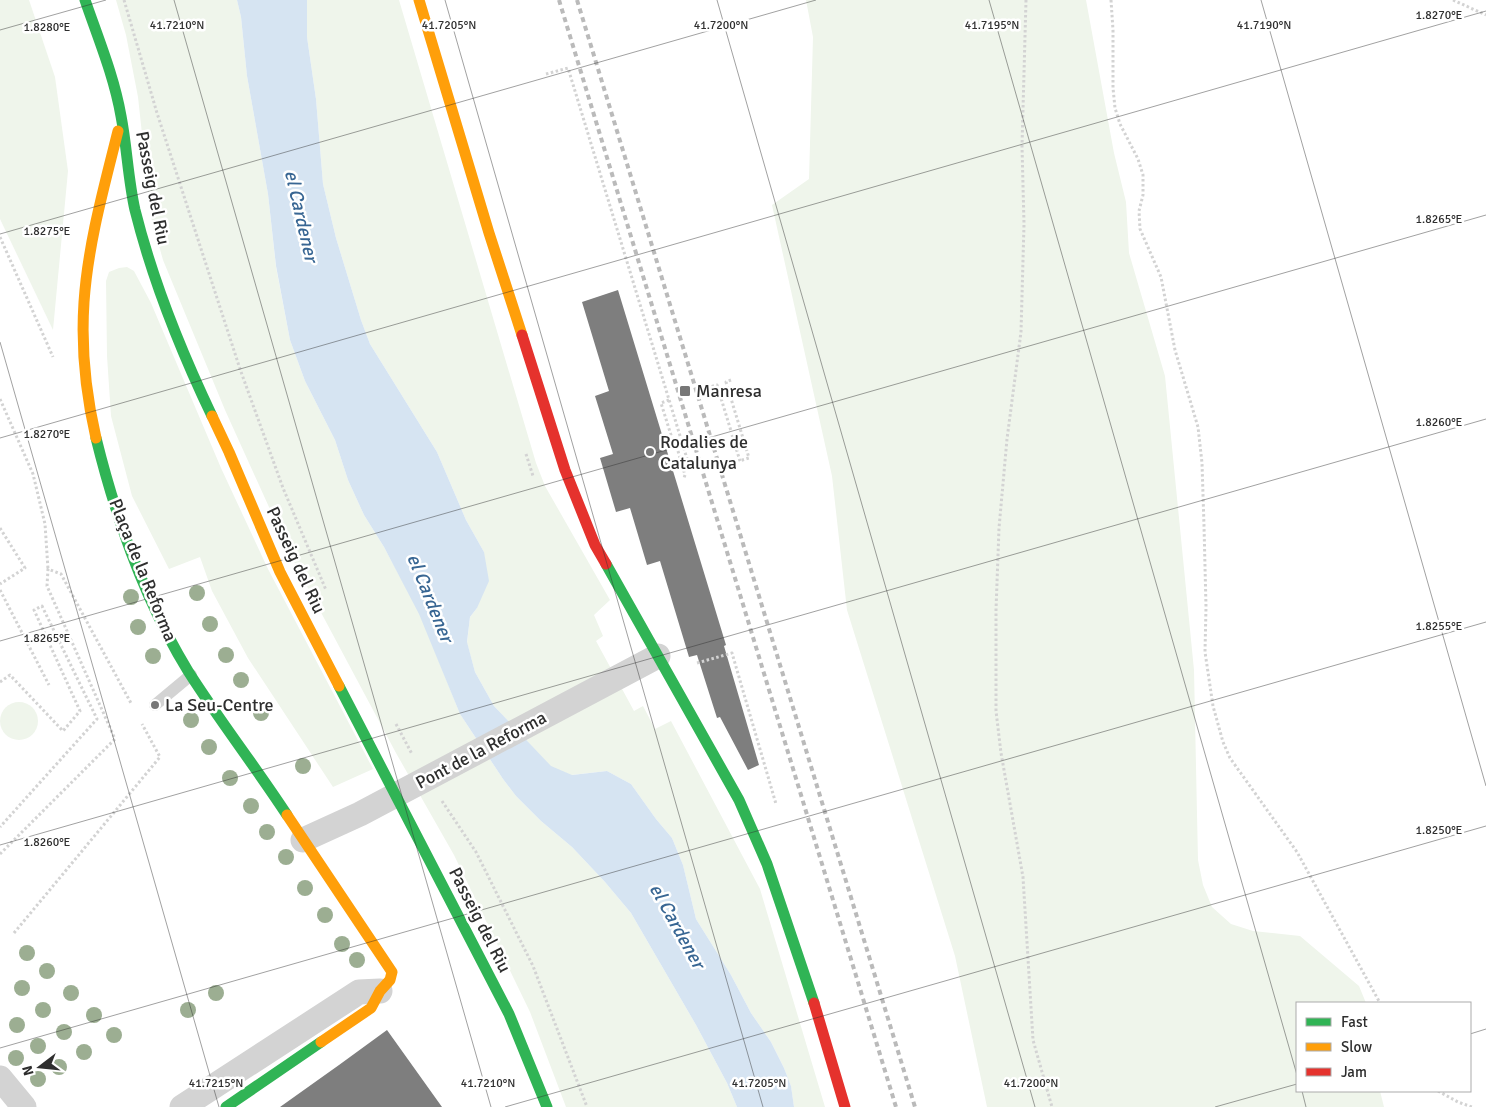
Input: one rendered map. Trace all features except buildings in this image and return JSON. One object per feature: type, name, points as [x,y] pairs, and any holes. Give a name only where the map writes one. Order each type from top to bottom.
[{"type":"street","name":"Passeig del Riu","points":[[85,0],[110,72],[121,114],[135,208],[154,282],[190,370],[229,452],[280,572],[508,1014],[547,1107]]},
{"type":"street","points":[[419,0],[486,223],[565,470],[595,545],[739,800],[767,864],[809,986],[845,1107]]},
{"type":"street","name":"Plaça de la Reforma","points":[[121,114],[90,257],[85,291],[83,327],[89,392],[105,475],[124,534],[170,640],[212,708],[278,800],[392,972],[390,980],[380,991],[371,1008],[226,1107]]},
{"type":"street","name":"Pont de la Reforma","points":[[303,840],[360,814],[658,656]]},
{"type":"street","points":[[182,1107],[359,992],[380,991]]},
{"type":"street","points":[[0,1078],[24,1107]]},
{"type":"lane","points":[[155,705],[191,676]]},
{"type":"path","points":[[1026,0],[1022,146],[1024,224],[1021,332],[1007,439],[998,537],[996,711],[1001,753],[1023,877],[1033,1040],[1052,1107]]},
{"type":"path","points":[[1111,0],[1113,30],[1112,88],[1115,108],[1120,124],[1138,159],[1143,175],[1143,195],[1139,212],[1140,229],[1161,277],[1175,350],[1198,427],[1202,463],[1204,526],[1205,652],[1212,706],[1230,758],[1297,852],[1379,1002]]},
{"type":"path","points":[[1454,0],[1486,15]]},
{"type":"path","points":[[125,1],[157,113],[240,369],[283,488],[328,596]]},
{"type":"path","points":[[546,74],[568,68],[688,462]]},
{"type":"path","points":[[0,237],[57,364],[68,378],[89,392]]},
{"type":"path","points":[[702,390],[731,380]]},
{"type":"path","points":[[717,385],[740,461],[749,458],[726,382]]},
{"type":"path","points":[[0,399],[33,474],[45,524],[48,569],[47,586],[116,739],[0,854]]},
{"type":"path","points":[[670,400],[662,403],[675,448]]},
{"type":"path","points":[[678,451],[685,475],[684,478],[680,464]]},
{"type":"path","points":[[672,467],[693,461]]},
{"type":"path","points":[[0,528],[25,568],[0,584]]},
{"type":"path","points":[[48,569],[61,574],[137,714]]},
{"type":"path","points":[[0,590],[48,686]]},
{"type":"path","points":[[0,682],[10,675],[63,731],[80,711],[34,610],[42,606],[97,719],[0,827]]},
{"type":"path","points":[[393,719],[414,758]]},
{"type":"path","points":[[14,933],[160,757],[142,722]]},
{"type":"path","points":[[440,797],[476,852],[533,966],[587,1107]]},
{"type":"path","points":[[1440,1092],[1472,1107]]},
{"type":"shaded area","points":[[0,0],[29,0],[55,77],[68,171],[53,330],[0,219]]},
{"type":"shaded area","points":[[116,0],[237,0],[241,17],[247,76],[268,194],[276,267],[290,340],[305,381],[335,440],[348,480],[364,515],[384,547],[420,614],[460,714],[516,796],[541,821],[572,847],[631,913],[696,1025],[727,1083],[737,1107],[566,1107],[530,1012],[454,855],[396,753],[293,560],[225,410],[163,260],[151,217],[138,97],[126,35]]},
{"type":"shaded area","points":[[307,0],[399,0],[536,463],[545,486],[610,600],[594,615],[603,636],[596,641],[634,711],[643,706],[655,729],[671,721],[760,889],[825,1107],[794,1107],[791,1086],[771,1042],[751,1013],[731,975],[696,919],[683,865],[672,838],[631,784],[607,771],[571,775],[551,767],[494,706],[475,672],[467,643],[470,617],[477,608],[484,552],[466,520],[437,452],[370,344],[361,320],[336,238],[323,184],[316,99],[307,37]]},
{"type":"shaded area","points":[[806,0],[1086,0],[1114,153],[1126,202],[1129,253],[1165,376],[1194,670],[1198,860],[1203,885],[1212,907],[1231,924],[1253,931],[1300,936],[1359,986],[1366,1002],[1296,1002],[1296,1092],[1380,1092],[1384,1107],[987,1107],[955,956],[847,610],[832,476],[772,205],[809,179],[813,37]]},
{"type":"shaded area","points":[[127,267],[134,271],[151,303],[221,468],[268,569],[373,769],[333,787],[248,658],[212,591],[200,557],[169,569],[132,496],[111,416],[107,356],[106,281],[109,272]]},
{"type":"shaded area","points":[[19,702],[33,707],[38,721],[33,735],[19,740],[5,735],[0,721],[5,707]]},
{"type":"water","name":"el Cardener","points":[[237,0],[307,0],[307,37],[316,99],[323,184],[336,238],[361,320],[370,344],[437,452],[466,520],[484,552],[489,581],[477,608],[470,617],[467,642],[475,672],[494,706],[551,766],[572,775],[607,771],[631,784],[672,838],[683,865],[696,919],[731,975],[751,1013],[771,1042],[791,1086],[794,1107],[737,1107],[727,1083],[696,1025],[631,913],[572,847],[541,821],[516,796],[460,714],[419,614],[384,547],[364,515],[348,480],[335,440],[305,381],[290,340],[276,266],[268,194],[247,76],[241,17]]},
{"type":"railway","points":[[559,0],[896,1107]]},
{"type":"railway","points":[[577,0],[915,1107]]},
{"type":"traffic: fast","points":[[85,0],[118,101],[135,210],[142,237],[178,340],[212,416]]},
{"type":"traffic: fast","points":[[96,438],[122,528],[133,558],[172,644],[212,707],[287,815]]},
{"type":"traffic: fast","points":[[606,564],[739,800],[767,864],[814,1003]]},
{"type":"traffic: fast","points":[[339,686],[509,1014],[547,1107]]},
{"type":"traffic: fast","points":[[226,1107],[321,1042]]},
{"type":"traffic: slow","points":[[419,0],[489,233],[522,335]]},
{"type":"traffic: slow","points":[[96,438],[89,405],[85,371],[84,302],[93,237],[118,131]]},
{"type":"traffic: slow","points":[[212,416],[280,572],[339,686]]},
{"type":"traffic: slow","points":[[287,815],[392,972],[390,980],[380,991],[371,1008],[321,1042]]},
{"type":"traffic: jam","points":[[522,335],[565,470],[595,545],[606,564]]},
{"type":"traffic: jam","points":[[814,1003],[845,1107]]},
{"type":"place","name":"Manresa","points":[[685,391]]},
{"type":"place","name":"Rodalies de Catalunya","points":[[650,452]]},
{"type":"place","name":"La Seu-Centre","points":[[155,705]]}]
